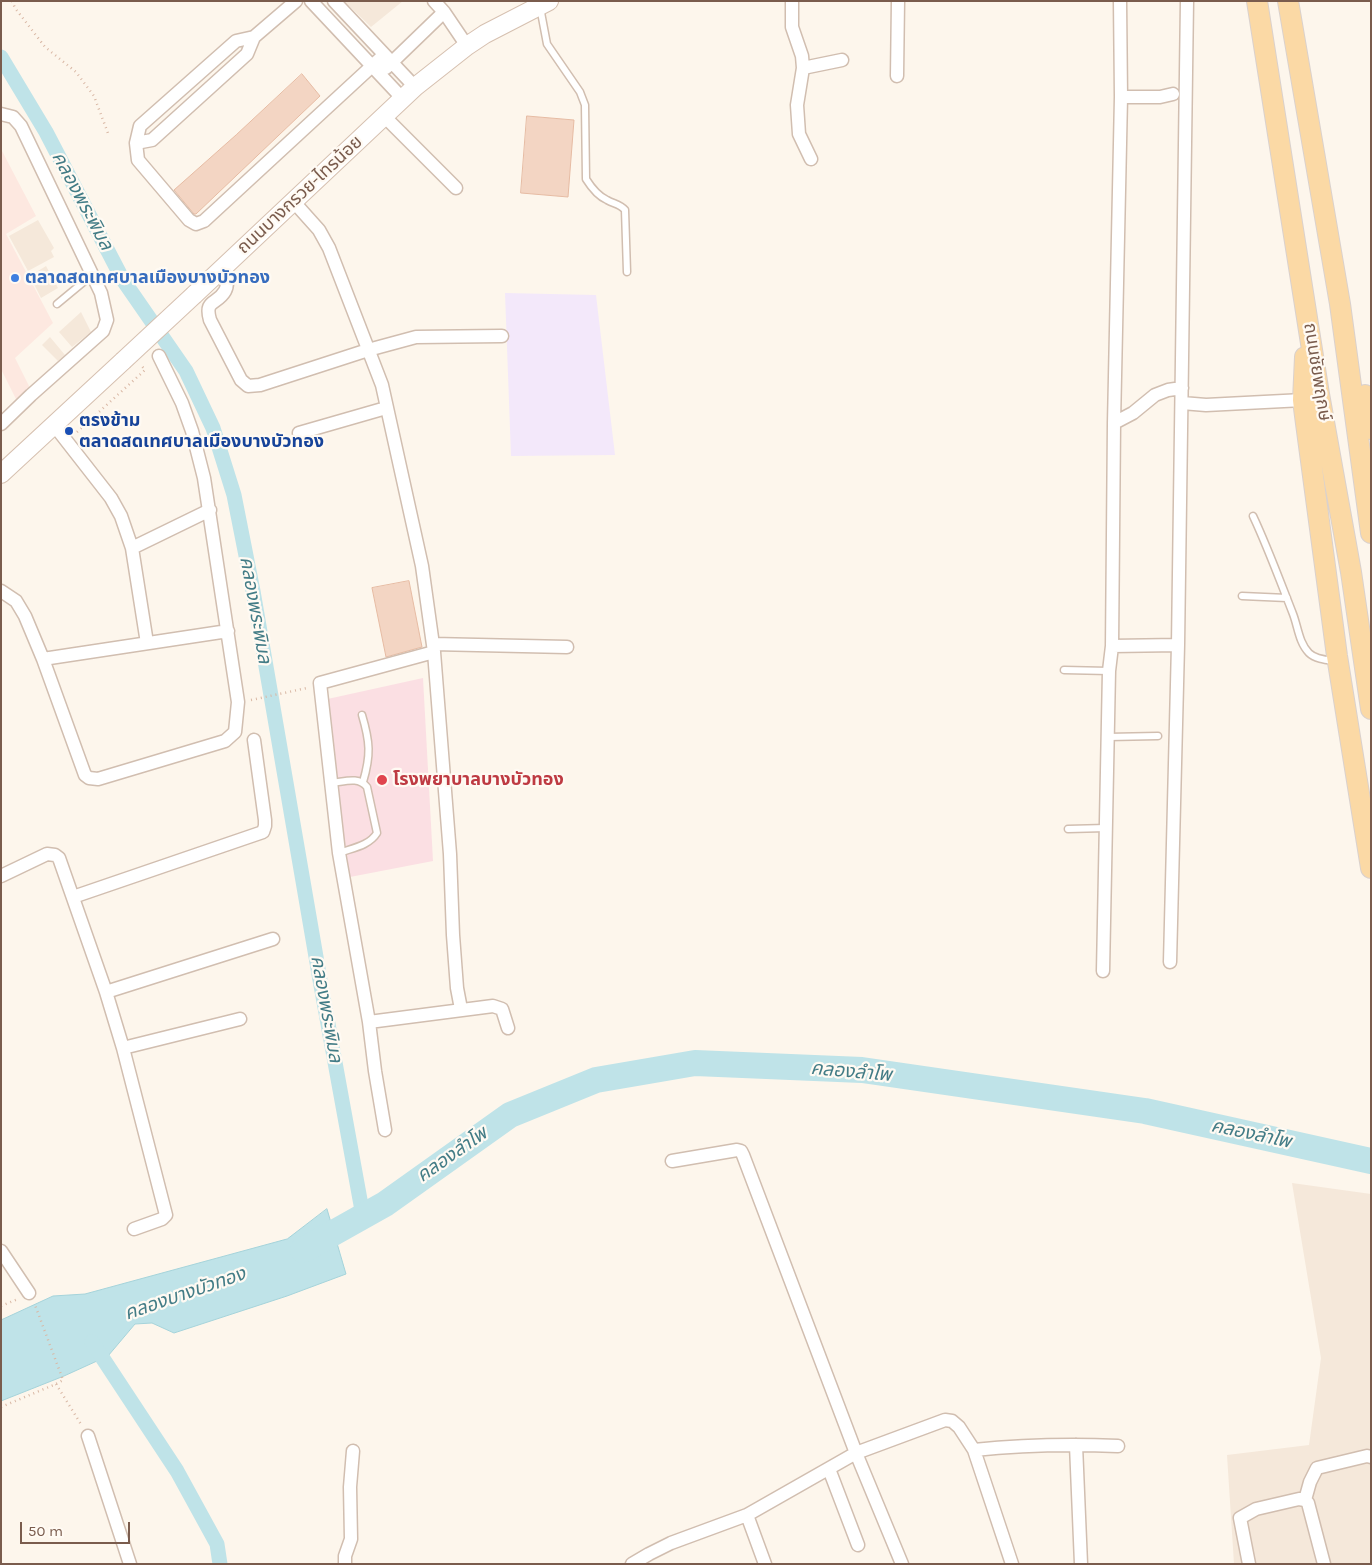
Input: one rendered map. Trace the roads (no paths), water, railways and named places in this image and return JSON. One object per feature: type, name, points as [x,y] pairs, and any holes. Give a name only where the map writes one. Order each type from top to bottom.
[{"type":"main road","name":"ถนนชัยพฤกษ์","points":[[1257,1],[1309,320],[1319,394],[1351,572],[1371,709]]},
{"type":"main road","name":"ถนนชัยพฤกษ์","points":[[1288,1],[1340,304],[1371,533]]},
{"type":"main road","name":"ถนนบางกรวย-ไทรน้อย","points":[[1,474],[409,93],[466,46],[543,3]]},
{"type":"main road","points":[[1340,304],[1355,345],[1371,429]]},
{"type":"main road","points":[[1309,320],[1304,361],[1303,400],[1338,662],[1371,868]]},
{"type":"street","points":[[136,143],[152,140],[247,54],[254,37],[296,1]]},
{"type":"street","points":[[311,1],[375,70],[409,93]]},
{"type":"street","points":[[334,1],[388,59],[409,93]]},
{"type":"street","points":[[434,1],[444,12],[466,46]]},
{"type":"street","points":[[792,1],[792,27],[802,56],[803,68],[797,105],[798,134],[811,158]]},
{"type":"street","points":[[897,76],[898,1]]},
{"type":"street","points":[[1102,971],[1109,671],[1112,646],[1114,423],[1121,97],[1120,1]]},
{"type":"street","points":[[1170,962],[1178,645],[1187,1]]},
{"type":"street","points":[[254,37],[236,41],[140,126],[136,143],[138,160],[189,220],[196,224],[204,221],[375,70],[444,12]]},
{"type":"street","points":[[803,68],[842,60]]},
{"type":"street","points":[[184,87],[196,99]]},
{"type":"street","points":[[1121,97],[1160,97],[1173,94]]},
{"type":"street","points":[[1,114],[12,117],[21,126],[101,293],[107,320],[102,331],[1,424]]},
{"type":"street","points":[[384,116],[456,188]]},
{"type":"street","points":[[293,201],[318,230],[330,248],[382,385],[422,566],[434,648],[450,854],[453,935],[457,988],[461,1009]]},
{"type":"street","points":[[224,267],[227,285],[225,292],[210,305],[207,311],[241,380],[248,386],[260,385],[368,350],[416,337],[502,336]]},
{"type":"street","points":[[1,591],[16,601],[25,616],[85,775],[88,778],[98,779],[225,741],[234,732],[238,702],[210,510],[192,431],[182,403],[159,356]]},
{"type":"street","points":[[1114,423],[1133,413],[1155,395],[1168,390],[1182,388]]},
{"type":"street","points":[[1182,403],[1206,405],[1303,400]]},
{"type":"street","points":[[300,433],[386,408]]},
{"type":"street","points":[[54,425],[111,498],[121,516],[132,548],[147,642]]},
{"type":"street","points":[[132,548],[210,510]]},
{"type":"street","points":[[42,659],[228,631]]},
{"type":"street","points":[[1112,646],[1178,645]]},
{"type":"street","points":[[385,1130],[369,1022],[339,853],[320,684],[434,648],[567,647]]},
{"type":"street","points":[[73,897],[262,832],[265,820],[254,740]]},
{"type":"street","points":[[1,876],[46,854],[55,855],[59,858],[106,992],[166,1215],[162,1219],[134,1229]]},
{"type":"street","points":[[106,992],[273,939]]},
{"type":"street","points":[[369,1022],[485,1006],[499,1006],[502,1009],[508,1028]]},
{"type":"street","points":[[122,1048],[240,1020]]},
{"type":"street","points":[[672,1161],[737,1150],[743,1155],[856,1453],[902,1564]]},
{"type":"street","points":[[1,1251],[30,1295]]},
{"type":"street","points":[[632,1564],[671,1543],[747,1515],[856,1453],[945,1420],[952,1421],[959,1426],[974,1450],[1012,1564]]},
{"type":"street","points":[[88,1436],[130,1564]]},
{"type":"street","points":[[1076,1445],[1081,1564]]},
{"type":"street","points":[[974,1450],[1004,1447],[1118,1446]]},
{"type":"street","points":[[345,1564],[345,1556],[351,1539],[350,1487],[353,1451]]},
{"type":"street","points":[[1305,1500],[1310,1482],[1318,1468],[1367,1456],[1371,1457]]},
{"type":"street","points":[[829,1469],[858,1545]]},
{"type":"street","points":[[1249,1564],[1240,1518],[1256,1509],[1299,1499],[1305,1500],[1308,1503],[1324,1564]]},
{"type":"street","points":[[747,1515],[765,1564]]},
{"type":"lane","points":[[543,3],[547,44],[580,92],[585,106],[586,179],[590,187],[605,200],[621,206],[625,210],[627,272]]},
{"type":"lane","points":[[57,304],[92,275]]},
{"type":"lane","points":[[1253,516],[1287,598],[1300,640],[1310,654],[1320,659],[1338,662]]},
{"type":"lane","points":[[1242,596],[1287,598]]},
{"type":"lane","points":[[1064,670],[1109,671]]},
{"type":"lane","points":[[362,715],[368,734],[369,761],[363,782]]},
{"type":"lane","points":[[1108,736],[1158,736]]},
{"type":"lane","points":[[331,783],[355,780],[363,782],[367,787],[376,833],[366,844],[339,853]]},
{"type":"lane","points":[[1068,830],[1106,828]]},
{"type":"water","name":"คลองบางบัวทอง","points":[[327,1209],[346,1274],[287,1296],[174,1333],[152,1323],[135,1324],[108,1356],[1,1401],[1,1320],[53,1296],[85,1294],[287,1239]]},
{"type":"waterway","name":"คลองพระพิมล","points":[[1,57],[46,132],[123,280],[186,371],[213,428],[234,495],[253,591],[363,1216]]},
{"type":"waterway","name":"คลองลำโพ","points":[[303,1250],[385,1204],[510,1115],[596,1080],[695,1063],[862,1070],[1145,1111],[1371,1161]]},
{"type":"waterway","points":[[92,1342],[177,1471],[217,1544],[220,1564]]},
{"type":"place","name":"ตลาดสดเทศบาลเมืองบางบัวทอง","points":[[15,278]]},
{"type":"place","name":"ตรงข้าม ตลาดสดเทศบาลเมืองบางบัวทอง","points":[[69,431]]},
{"type":"place","name":"โรงพยาบาลบางบัวทอง","points":[[382,780]]}]
